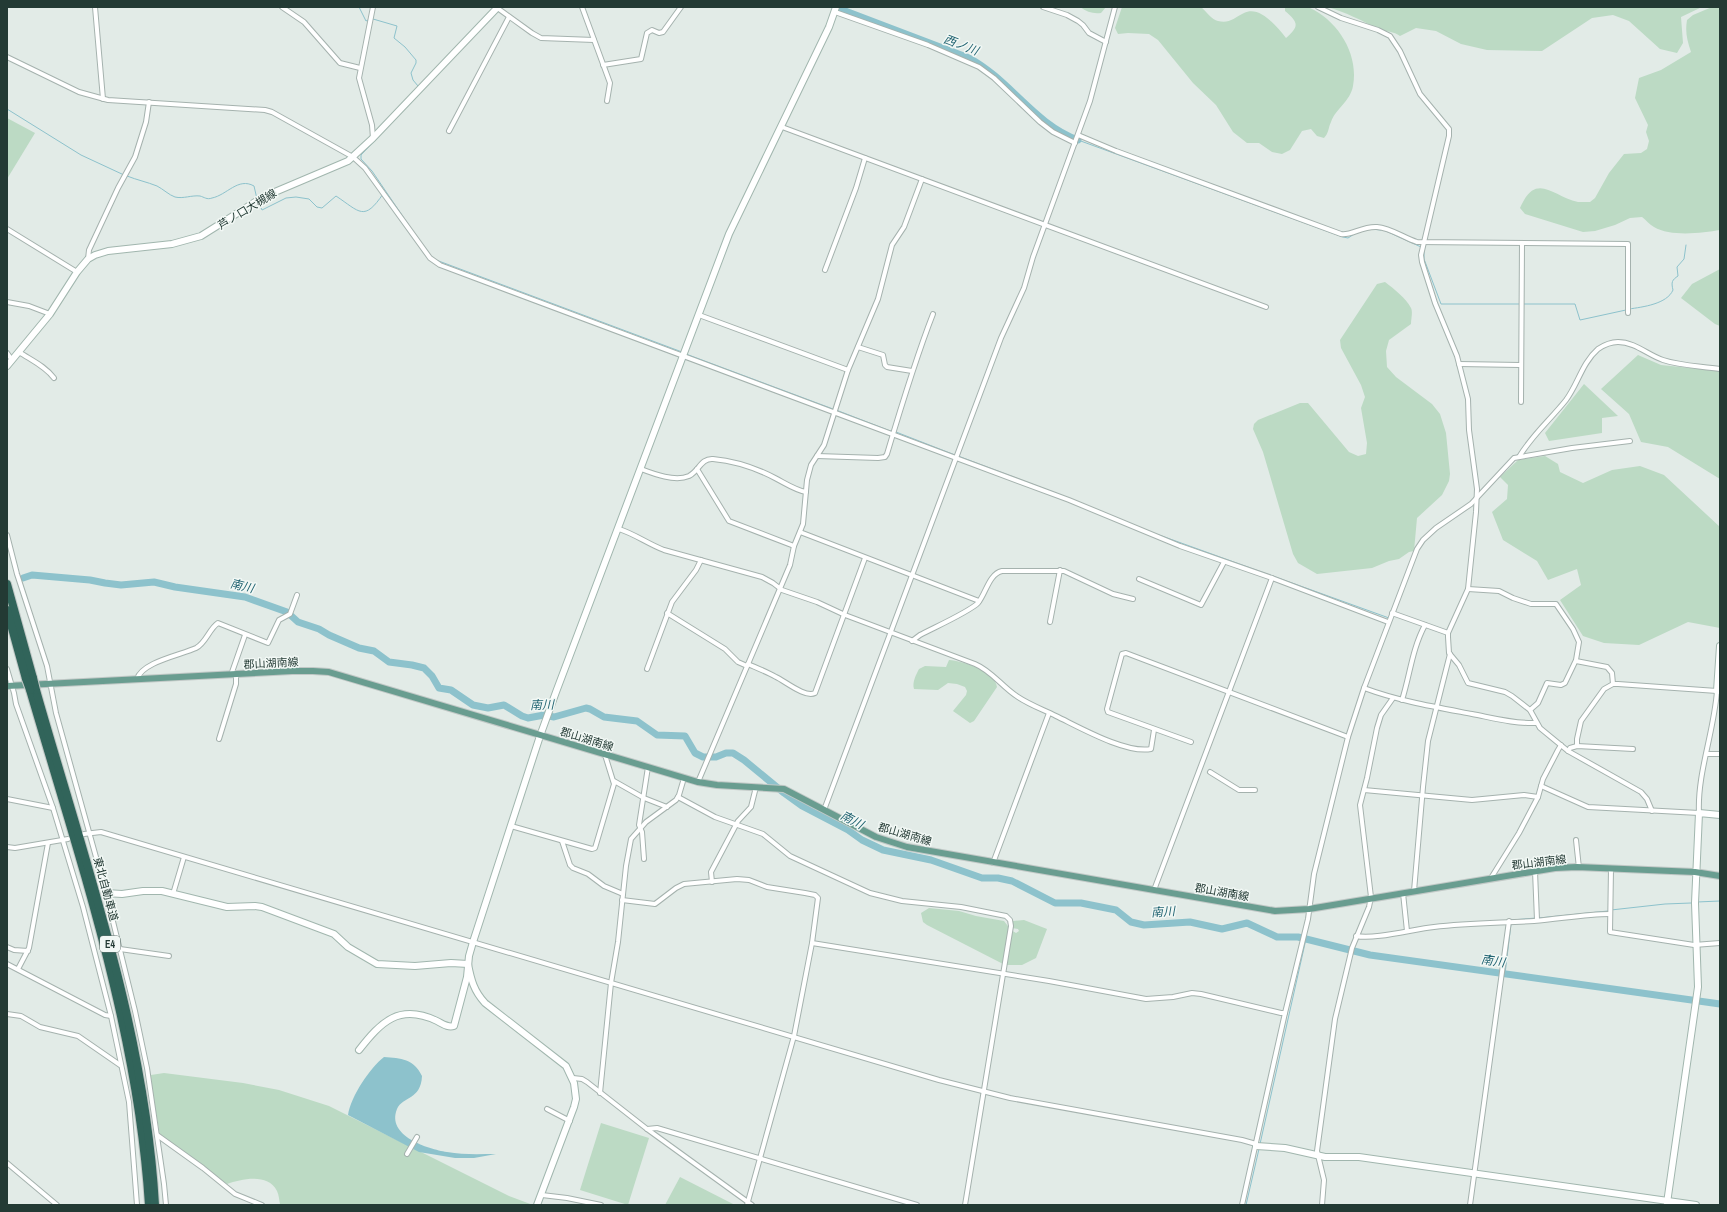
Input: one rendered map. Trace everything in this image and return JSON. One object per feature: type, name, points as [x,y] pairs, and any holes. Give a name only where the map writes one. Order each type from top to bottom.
[{"type":"highway","name":"東北自動車道","points":[[7,584],[33,690],[86,879],[117,1002],[137,1103],[149,1205]]},
{"type":"highway","name":"東北自動車道","points":[[7,610],[30,678]]},
{"type":"highway","name":"東北自動車道","points":[[33,690],[92,878],[124,1001],[143,1102],[156,1205]]},
{"type":"main road","name":"郡山湖南線","points":[[9,685],[234,674],[313,671],[329,672],[698,782],[717,785],[756,786],[784,789],[876,837],[893,843],[926,851],[993,863],[1275,911],[1309,909],[1535,871],[1579,868],[1695,872],[1720,876]]},
{"type":"street","points":[[95,7],[103,99]]},
{"type":"street","points":[[282,7],[304,22],[340,63],[360,68]]},
{"type":"street","points":[[373,7],[360,68],[360,86],[372,125],[373,138]]},
{"type":"street","points":[[497,7],[509,17],[541,38],[594,40]]},
{"type":"street","name":"芦ノ口大槻線","points":[[7,366],[50,314],[77,272],[88,259],[108,251],[172,244],[201,236],[263,197],[331,169],[353,157],[373,138],[497,7]]},
{"type":"street","points":[[582,7],[610,83],[607,101]]},
{"type":"street","points":[[603,64],[641,60],[647,33],[652,30],[659,33],[663,32],[681,7]]},
{"type":"street","points":[[1042,7],[1067,15],[1083,25],[1089,33],[1106,42]]},
{"type":"street","points":[[824,810],[1001,338],[1024,288],[1030,264],[1092,96],[1114,7]]},
{"type":"street","points":[[1318,7],[1341,18],[1387,34],[1394,40],[1420,94],[1448,126],[1449,136],[1421,255],[1435,304],[1454,348],[1468,399],[1469,430],[1477,496],[1468,588],[1448,633],[1450,654],[1428,741],[1414,891]]},
{"type":"street","points":[[359,1050],[377,1027],[398,1016],[418,1014],[425,1015],[449,1027],[454,1026],[467,977],[468,964],[473,942],[540,736],[730,234],[782,127],[836,9],[979,67],[994,78],[1040,122],[1053,132],[1116,150],[1341,234],[1348,235],[1359,229],[1376,227],[1388,229],[1411,240],[1423,242],[1628,244],[1628,313]]},
{"type":"street","points":[[449,131],[509,17]]},
{"type":"street","points":[[7,57],[79,92],[103,99],[265,110],[276,114],[353,157],[368,170],[417,241],[435,262],[893,434],[1224,562],[1272,578],[1388,622]]},
{"type":"street","points":[[88,259],[89,250],[138,148],[146,122],[149,102]]},
{"type":"street","points":[[782,127],[1266,307]]},
{"type":"street","points":[[825,270],[856,188],[865,158]]},
{"type":"street","points":[[698,782],[790,565],[794,546],[804,521],[807,476],[811,465],[824,444],[848,370],[878,299],[892,245],[904,227],[922,179]]},
{"type":"street","points":[[7,229],[77,272]]},
{"type":"street","points":[[1521,402],[1520,365],[1522,243]]},
{"type":"street","points":[[7,302],[29,306],[50,314]]},
{"type":"street","points":[[817,456],[885,457],[902,407],[912,371],[933,314]]},
{"type":"street","points":[[699,315],[848,370]]},
{"type":"street","points":[[1519,457],[1547,420],[1565,401],[1592,356],[1599,348],[1608,343],[1626,343],[1662,360],[1720,369]]},
{"type":"street","points":[[858,348],[883,355],[887,367],[912,371]]},
{"type":"street","points":[[19,352],[46,368],[54,378]]},
{"type":"street","points":[[7,353],[12,360]]},
{"type":"street","points":[[1459,364],[1520,365]]},
{"type":"street","points":[[1242,1205],[1285,1013],[1308,919],[1316,866],[1348,736],[1388,622],[1417,549],[1423,540],[1436,528],[1465,509],[1514,458],[1566,449],[1630,441]]},
{"type":"street","points":[[641,469],[662,476],[686,476],[697,469],[703,462],[711,459],[739,464],[765,473],[806,492]]},
{"type":"street","points":[[697,469],[729,521],[794,546]]},
{"type":"street","points":[[619,529],[635,535],[652,546],[762,577],[780,588],[818,602],[845,615],[986,668],[1018,697],[1084,731],[1138,749],[1151,749],[1154,730]]},
{"type":"street","points":[[800,532],[979,601]]},
{"type":"street","points":[[7,535],[47,666],[56,713],[87,834],[106,893],[120,950],[147,1068],[166,1205]]},
{"type":"street","points":[[667,613],[725,649],[738,662],[780,679],[810,694],[814,694],[845,615],[865,558]]},
{"type":"street","points":[[647,669],[672,602],[696,570],[701,560]]},
{"type":"street","points":[[1139,579],[1201,605],[1224,562]]},
{"type":"street","points":[[1050,622],[1060,570]]},
{"type":"street","points":[[912,640],[920,634],[971,608],[979,601],[992,580],[999,572],[1060,570],[1074,574],[1113,594],[1133,599]]},
{"type":"street","points":[[1154,890],[1272,578]]},
{"type":"street","points":[[1468,588],[1499,591],[1513,598],[1531,604],[1556,604],[1578,638],[1579,647],[1576,661],[1563,685],[1547,683],[1538,703],[1530,710]]},
{"type":"street","points":[[137,679],[140,673],[150,666],[199,646],[218,623],[268,643],[279,620],[290,614],[297,595]]},
{"type":"street","points":[[1392,613],[1448,633]]},
{"type":"street","points":[[1402,700],[1413,654],[1426,625]]},
{"type":"street","points":[[218,739],[236,684],[234,674],[245,635]]},
{"type":"street","points":[[1667,1203],[1699,977],[1695,872],[1699,791],[1716,709],[1720,646]]},
{"type":"street","points":[[1191,742],[1112,715],[1108,711],[1122,654],[1126,653],[1348,736]]},
{"type":"street","points":[[1450,654],[1459,665],[1468,683],[1505,692],[1530,710],[1536,723],[1542,730],[1561,745],[1641,792],[1647,799],[1652,811]]},
{"type":"street","points":[[1576,661],[1607,668],[1612,673],[1613,684]]},
{"type":"street","points":[[7,669],[9,685],[14,693],[16,704],[53,808],[83,907],[111,1016],[129,1102],[136,1205]]},
{"type":"street","points":[[1577,746],[1581,721],[1604,689],[1613,684],[1717,692]]},
{"type":"street","points":[[1364,688],[1393,698],[1437,708],[1495,719],[1536,723]]},
{"type":"street","points":[[1322,1205],[1324,1180],[1317,1151],[1335,1019],[1352,948],[1369,907],[1370,899],[1360,805],[1381,715],[1393,698]]},
{"type":"street","points":[[993,863],[1049,713]]},
{"type":"street","points":[[1491,878],[1519,833],[1538,797],[1541,786],[1561,745]]},
{"type":"street","points":[[1568,750],[1577,746],[1634,749]]},
{"type":"street","points":[[1707,754],[1720,754]]},
{"type":"street","points":[[511,826],[592,849],[596,847],[614,784],[605,755]]},
{"type":"street","points":[[644,859],[642,832],[639,828],[648,767]]},
{"type":"street","points":[[1210,772],[1239,790],[1255,790]]},
{"type":"street","points":[[600,1093],[611,983],[618,942],[622,900],[631,839],[639,828],[678,797],[684,778]]},
{"type":"street","points":[[614,781],[643,797],[667,807]]},
{"type":"street","points":[[712,882],[711,872],[736,823],[751,807],[756,786]]},
{"type":"street","points":[[1541,786],[1588,807],[1720,815]]},
{"type":"street","points":[[1364,790],[1472,800],[1524,795],[1538,797]]},
{"type":"street","points":[[678,797],[714,817],[736,823],[763,834],[790,856],[870,893],[902,900],[961,907],[1007,916],[1012,924],[965,1205]]},
{"type":"street","points":[[7,799],[53,808]]},
{"type":"street","points":[[87,834],[101,832],[611,983],[984,1092],[1010,1098],[1242,1140],[1256,1145],[1285,1148],[1330,1157],[1359,1158],[1667,1203],[1696,1205]]},
{"type":"street","points":[[7,847],[15,848],[68,839]]},
{"type":"street","points":[[1576,840],[1579,868]]},
{"type":"street","points":[[562,841],[570,865],[573,868],[588,874],[604,886],[623,894]]},
{"type":"street","points":[[18,969],[28,951],[48,843]]},
{"type":"street","points":[[173,894],[184,857]]},
{"type":"street","points":[[1611,869],[1610,932],[1697,945],[1720,943]]},
{"type":"street","points":[[1535,871],[1537,920]]},
{"type":"street","points":[[622,900],[655,904],[680,885],[687,883],[746,879],[767,887],[815,895],[818,898],[812,943],[794,1036],[747,1203]]},
{"type":"street","points":[[106,893],[122,894],[149,891],[173,894],[227,907],[262,907],[334,934],[348,948],[377,964],[415,966],[451,963],[468,964]]},
{"type":"street","points":[[1403,893],[1407,931]]},
{"type":"street","points":[[1356,936],[1372,937],[1435,927],[1537,920],[1584,914],[1610,914]]},
{"type":"street","points":[[1470,1205],[1509,921]]},
{"type":"street","points":[[812,943],[1146,999],[1173,997],[1196,993],[1285,1013]]},
{"type":"street","points":[[7,947],[28,951]]},
{"type":"street","points":[[120,950],[169,956]]},
{"type":"street","points":[[7,964],[105,1015],[111,1016]]},
{"type":"street","points":[[468,964],[471,983],[477,994],[485,1003],[566,1066],[573,1078],[576,1099],[570,1121],[537,1205]]},
{"type":"street","points":[[7,1014],[21,1016],[40,1027],[78,1036],[122,1068]]},
{"type":"street","points":[[142,1069],[147,1068]]},
{"type":"street","points":[[573,1078],[584,1080],[647,1129],[747,1203],[752,1205]]},
{"type":"street","points":[[547,1108],[570,1121]]},
{"type":"street","points":[[647,1129],[657,1128],[917,1205]]},
{"type":"street","points":[[157,1135],[235,1194],[253,1204],[262,1205]]},
{"type":"street","points":[[407,1154],[417,1137]]},
{"type":"street","points":[[7,1163],[57,1205]]},
{"type":"street","points":[[542,1195],[601,1205]]},
{"type":"green space","points":[[1301,6],[1310,8],[1329,21],[1344,40],[1353,62],[1354,74],[1351,92],[1346,101],[1333,117],[1324,138],[1317,136],[1311,129],[1302,131],[1290,150],[1282,154],[1272,152],[1259,143],[1247,143],[1233,132],[1216,105],[1193,83],[1158,40],[1149,34],[1118,34],[1115,28],[1122,7],[1201,7],[1214,19],[1222,22],[1231,20],[1250,11],[1256,12],[1268,18],[1286,38],[1294,30],[1296,24],[1293,18],[1285,11],[1285,7]]},
{"type":"green space","points":[[1080,7],[1106,7],[1101,13],[1098,13],[1090,12]]},
{"type":"green space","points":[[1327,7],[1702,7],[1681,17],[1683,43],[1677,53],[1660,49],[1629,21],[1613,15],[1592,18],[1542,51],[1487,50],[1461,44],[1436,31],[1416,28],[1400,36],[1395,33],[1379,29],[1347,14]]},
{"type":"green space","points":[[1712,7],[1720,7],[1720,230],[1696,233],[1669,232],[1654,227],[1642,217],[1630,218],[1615,225],[1595,231],[1583,232],[1525,214],[1520,208],[1526,197],[1532,191],[1539,188],[1578,202],[1590,202],[1595,198],[1609,173],[1624,154],[1641,153],[1647,149],[1649,141],[1646,132],[1648,125],[1635,98],[1639,78],[1661,70],[1691,52],[1688,44],[1686,28],[1687,20],[1693,15]]},
{"type":"green space","points":[[7,118],[35,133],[7,179]]},
{"type":"green space","points":[[1720,269],[1720,326],[1715,324],[1681,298],[1692,284]]},
{"type":"green space","points":[[1385,282],[1403,297],[1409,304],[1412,311],[1411,324],[1389,340],[1386,351],[1387,367],[1396,377],[1432,404],[1440,414],[1446,433],[1450,474],[1449,481],[1442,495],[1417,518],[1414,551],[1409,552],[1399,559],[1389,561],[1372,568],[1317,574],[1298,563],[1293,554],[1263,452],[1253,429],[1254,424],[1258,420],[1300,403],[1308,403],[1349,452],[1358,456],[1366,454],[1367,443],[1361,408],[1365,397],[1361,385],[1341,348],[1340,340],[1377,284]]},
{"type":"green space","points":[[1638,355],[1661,365],[1720,371],[1720,479],[1668,447],[1641,442],[1629,414],[1601,389]]},
{"type":"green space","points":[[1584,384],[1618,416],[1602,418],[1602,433],[1549,441],[1545,433]]},
{"type":"green space","points":[[1545,456],[1558,464],[1560,472],[1583,483],[1612,470],[1640,466],[1664,475],[1720,527],[1720,628],[1688,622],[1639,645],[1604,643],[1583,636],[1560,600],[1581,585],[1577,569],[1548,580],[1537,561],[1503,540],[1492,512],[1507,499],[1508,485],[1500,477],[1518,460]]},
{"type":"green space","points":[[949,660],[962,662],[978,668],[991,676],[997,687],[974,721],[970,723],[953,711],[966,695],[967,691],[965,687],[948,683],[938,690],[914,689],[914,681],[919,669],[925,666],[946,667]]},
{"type":"green space","points":[[929,908],[959,911],[1004,921],[1011,930],[1016,933],[1019,931],[1018,929],[1012,928],[1013,921],[1024,920],[1047,929],[1036,958],[1022,965],[1005,965],[923,922],[921,913]]},
{"type":"green space","points":[[164,1073],[243,1083],[279,1090],[329,1106],[509,1196],[533,1205],[282,1205],[280,1204],[277,1191],[273,1185],[268,1182],[247,1179],[227,1184],[160,1135],[152,1090],[151,1075]]},
{"type":"green space","points":[[601,1123],[649,1138],[628,1205],[580,1190]]},
{"type":"green space","points":[[680,1177],[735,1205],[665,1205]]},
{"type":"water","points":[[384,1057],[406,1060],[419,1070],[422,1076],[419,1089],[397,1109],[395,1118],[398,1127],[403,1134],[420,1144],[447,1152],[459,1154],[496,1154],[474,1158],[455,1158],[419,1152],[348,1115],[357,1091],[367,1075]]},
{"type":"waterway","points":[[359,7],[366,21],[368,20]]},
{"type":"waterway","name":"西ノ川","points":[[840,9],[969,58],[984,67],[1048,124],[1062,133],[1078,140]]},
{"type":"waterway","points":[[373,19],[397,26],[394,38],[405,47],[416,60],[411,73],[413,80],[418,86]]},
{"type":"waterway","points":[[408,224],[372,171],[361,159],[361,155],[417,96]]},
{"type":"waterway","points":[[7,109],[81,155],[124,175]]},
{"type":"waterway","points":[[1078,140],[1343,237],[1348,238],[1356,233]]},
{"type":"waterway","points":[[127,176],[157,186],[175,197],[200,196],[210,199],[238,185],[248,184],[254,186],[257,199]]},
{"type":"waterway","points":[[259,203],[262,210],[286,198],[296,197],[309,199],[317,207],[322,208],[336,196],[361,212],[371,208],[377,203],[383,194]]},
{"type":"waterway","points":[[1370,229],[1381,230]]},
{"type":"waterway","points":[[1386,231],[1421,247]]},
{"type":"waterway","points":[[1629,309],[1660,302],[1670,295],[1673,290],[1672,282],[1678,276],[1677,267],[1684,259],[1686,245]]},
{"type":"waterway","points":[[1424,250],[1424,259],[1441,304],[1520,304]]},
{"type":"waterway","points":[[436,260],[682,352]]},
{"type":"waterway","points":[[1523,304],[1575,304],[1580,320],[1626,310]]},
{"type":"waterway","points":[[686,354],[833,409]]},
{"type":"waterway","points":[[836,410],[893,432]]},
{"type":"waterway","points":[[896,432],[955,455]]},
{"type":"waterway","points":[[958,456],[1061,495]]},
{"type":"waterway","points":[[1159,535],[1389,618]]},
{"type":"waterway","name":"南川","points":[[23,578],[32,575],[90,580],[121,585],[154,582],[175,587],[245,597],[287,612],[298,622],[319,629],[359,648],[374,651],[389,662],[424,668],[432,676],[439,688],[451,690],[473,705],[488,708],[504,705],[528,718],[544,715],[554,717],[586,708],[604,717],[637,721],[657,735],[685,736],[695,753],[703,757],[716,757],[726,753],[733,753],[802,806],[848,830],[862,840],[883,850],[931,860],[982,878],[998,878],[1012,881],[1055,903],[1081,903],[1116,910],[1131,922],[1144,925],[1190,922],[1222,929],[1247,923],[1277,937],[1298,937],[1370,955],[1720,1004]]},
{"type":"waterway","points":[[1697,902],[1720,901]]},
{"type":"waterway","points":[[1611,910],[1665,904],[1691,903]]},
{"type":"waterway","points":[[1539,918],[1608,911]]},
{"type":"waterway","points":[[1512,920],[1536,918]]},
{"type":"waterway","points":[[1505,974],[1511,924]]},
{"type":"waterway","points":[[1260,1144],[1306,939]]},
{"type":"waterway","points":[[1246,1205],[1259,1149]]}]
